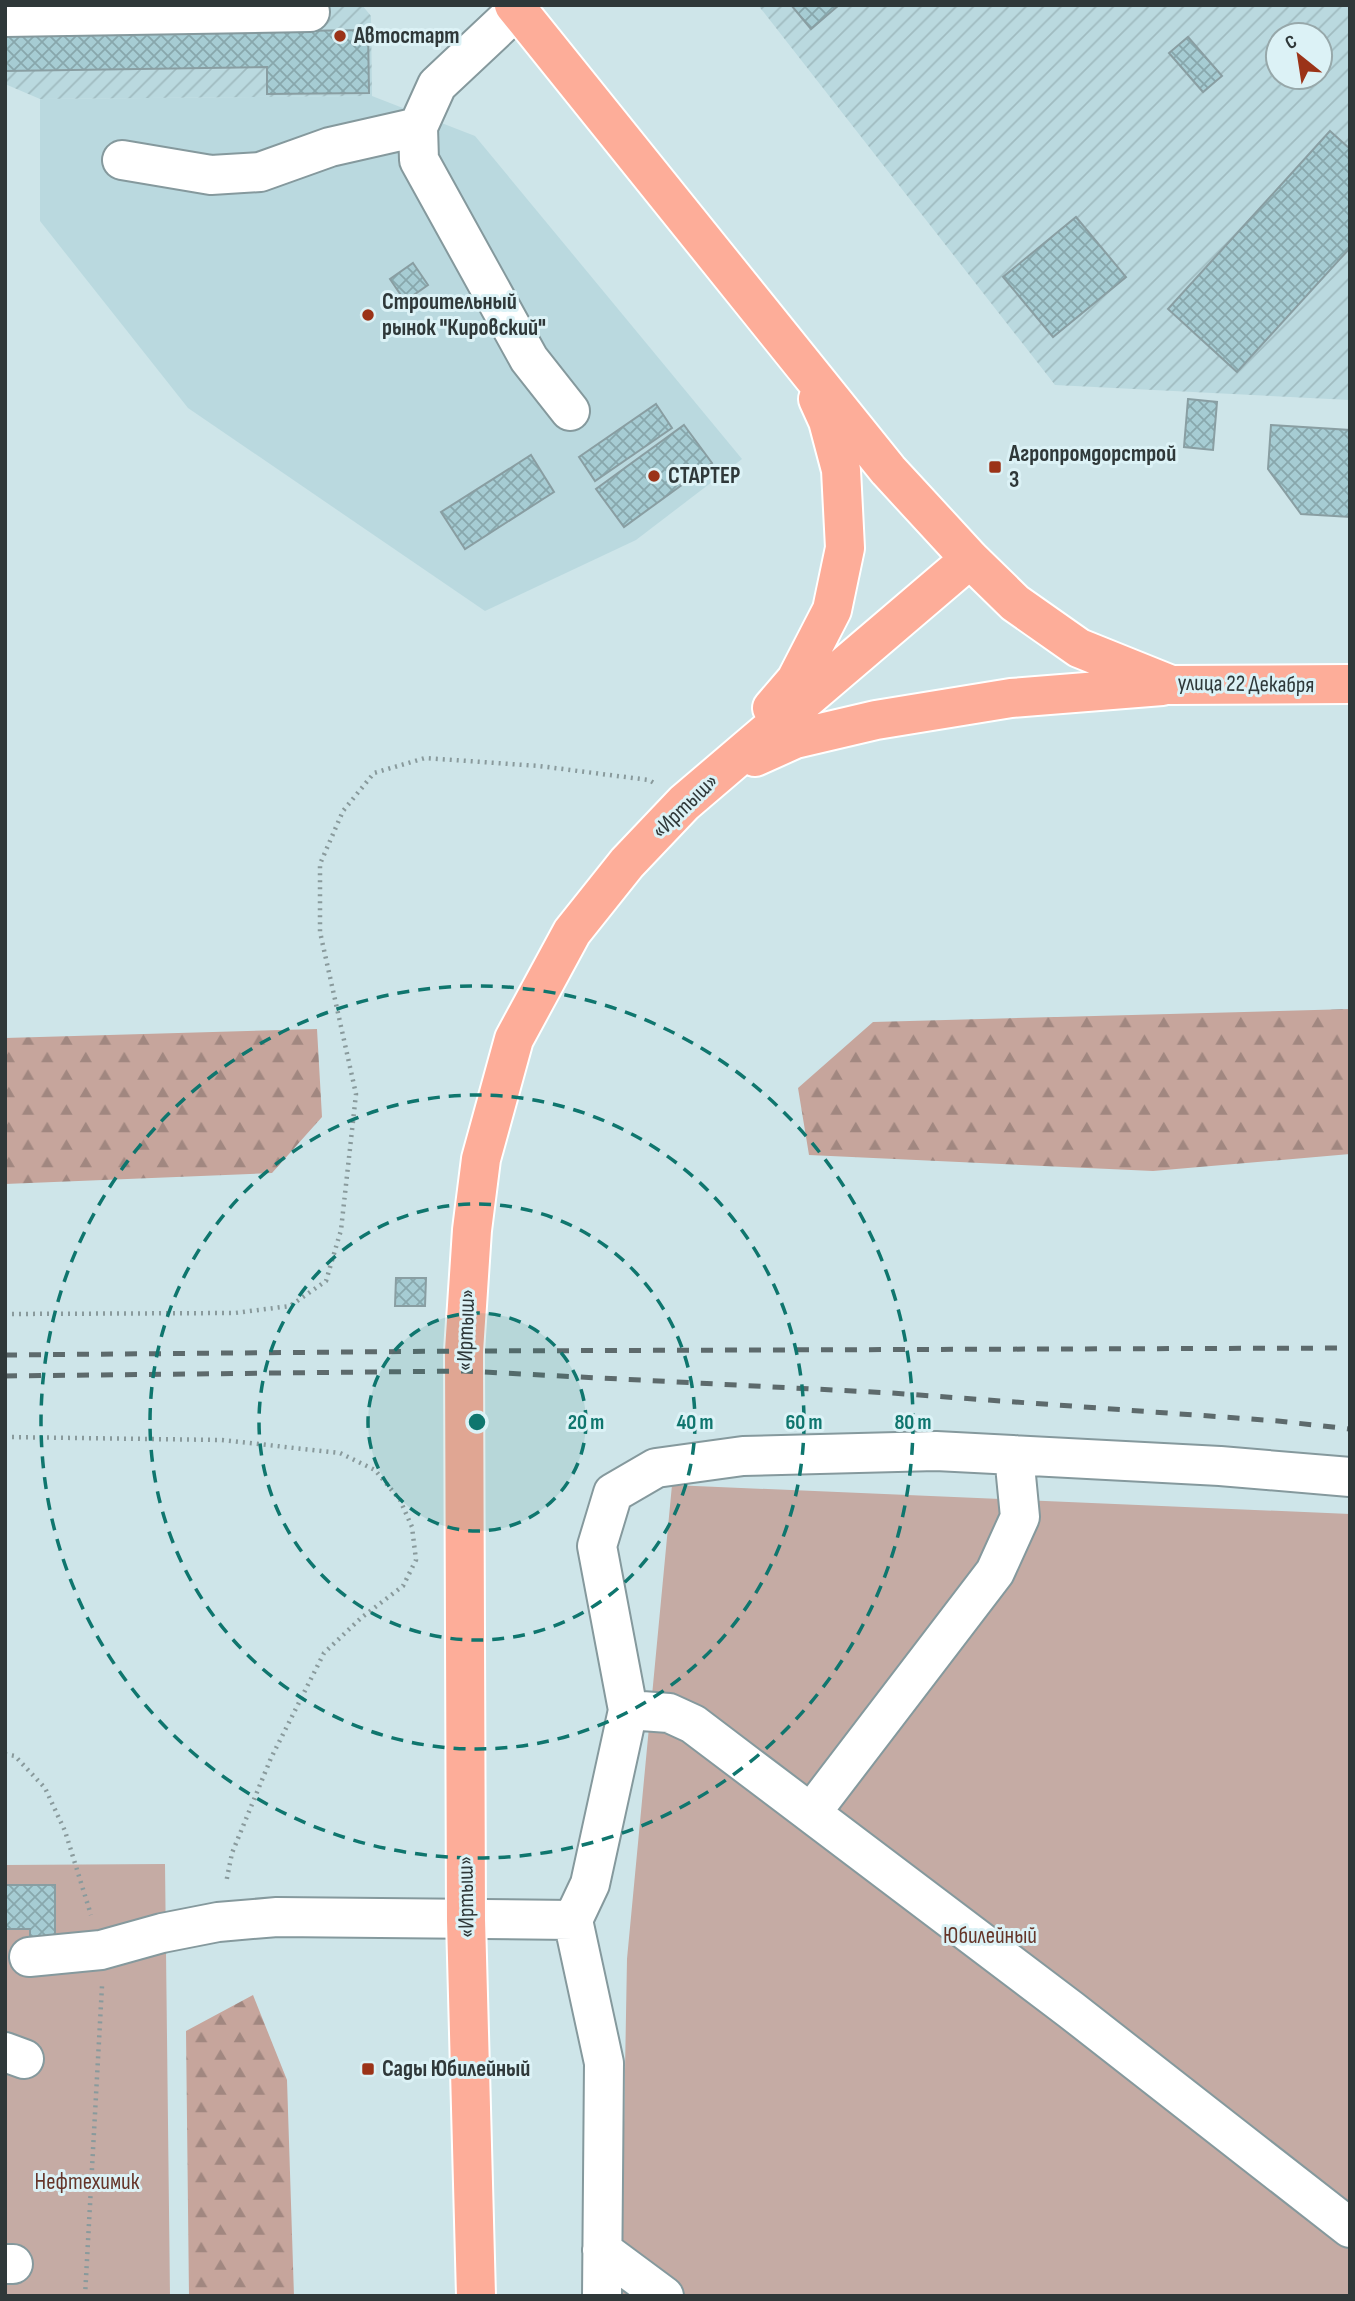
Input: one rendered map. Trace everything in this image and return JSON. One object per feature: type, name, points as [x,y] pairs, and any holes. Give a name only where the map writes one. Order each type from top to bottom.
[{"type":"main road","points":[[518,7],[805,368],[828,421],[841,470],[845,548],[832,610],[796,680],[718,773]]},
{"type":"main road","name":"улица 22 Декабря","points":[[805,368],[888,470],[970,559],[1015,603],[1079,648],[1171,685],[1350,684]]},
{"type":"main road","name":"«Иртыш»","points":[[476,2296],[466,1920],[464,1351],[472,1230],[481,1159],[514,1039],[572,932],[627,863],[684,803],[970,559]]},
{"type":"main road","points":[[718,773],[794,739],[876,720],[1011,698],[1171,685]]},
{"type":"street","points":[[518,7],[437,85],[418,127],[419,160],[529,359],[570,411]]},
{"type":"street","points":[[5,17],[135,10],[288,10]]},
{"type":"street","points":[[122,160],[211,175],[260,172],[330,147],[418,127]]},
{"type":"street","points":[[602,2296],[604,2063],[573,1920],[590,1884],[628,1710],[597,1546],[613,1493],[656,1468],[743,1455],[936,1451],[1220,1466],[1350,1477]]},
{"type":"street","points":[[811,1813],[995,1572],[1020,1517],[1014,1455]]},
{"type":"street","points":[[628,1710],[669,1713],[693,1724],[1071,2010],[1350,2228]]},
{"type":"street","points":[[29,1957],[101,1950],[162,1933],[218,1922],[277,1917],[573,1920]]},
{"type":"street","points":[[602,2250],[664,2296]]},
{"type":"path","points":[[5,1314],[235,1313],[290,1306],[326,1281],[341,1230],[356,1094],[320,932],[320,864],[342,811],[374,773],[425,758],[540,766],[649,780],[684,803]]},
{"type":"path","points":[[5,1437],[222,1440],[340,1453],[375,1470],[400,1500],[412,1527],[416,1560],[403,1586],[361,1618],[324,1653],[271,1758],[232,1853],[218,1922]]},
{"type":"path","points":[[5,1754],[15,1756],[45,1788],[65,1831],[101,1950],[102,2002],[90,2168],[85,2296]]},
{"type":"shaded area","points":[[5,5],[362,5],[371,16],[372,96],[40,99],[5,84]]},
{"type":"shaded area","points":[[758,5],[1350,5],[1350,400],[1055,385]]},
{"type":"shaded area","name":"Строительный рынок \"Кировский\"","points":[[372,96],[475,136],[742,459],[636,540],[485,611],[188,408],[40,221],[40,99]]},
{"type":"green space","points":[[1350,1009],[1350,1154],[1153,1171],[809,1155],[798,1088],[873,1022]]},
{"type":"green space","points":[[317,1029],[322,1117],[272,1173],[5,1184],[5,1038]]},
{"type":"green space","name":"Юбилейный","points":[[672,1485],[1350,1514],[1350,2296],[621,2296],[627,1959]]},
{"type":"green space","name":"Нефтехимик","points":[[165,1864],[170,2296],[5,2296],[5,1865]]},
{"type":"green space","points":[[253,1995],[287,2080],[294,2296],[189,2296],[186,2031]]},
{"type":"building","points":[[791,5],[839,5],[811,29]]},
{"type":"building","points":[[368,30],[369,93],[267,94],[267,67],[5,71],[5,35]]},
{"type":"building","points":[[1188,37],[1222,76],[1203,92],[1169,53]]},
{"type":"building","points":[[1330,131],[1350,149],[1350,248],[1237,372],[1168,309]]},
{"type":"building","points":[[1076,217],[1126,277],[1053,337],[1003,277]]},
{"type":"building","points":[[413,263],[428,285],[405,301],[390,279]]},
{"type":"building","points":[[1188,399],[1217,402],[1213,450],[1184,447]]},
{"type":"building","points":[[656,404],[672,428],[595,481],[579,457]]},
{"type":"building","name":"СТАРТЕР","points":[[684,425],[712,463],[624,527],[596,489]]},
{"type":"building","points":[[1271,425],[1350,430],[1350,517],[1301,514],[1268,469]]},
{"type":"building","points":[[531,455],[554,492],[465,549],[441,512]]},
{"type":"building","points":[[396,1278],[426,1278],[425,1306],[395,1306]]},
{"type":"building","points":[[6,1885],[55,1885],[55,1943],[30,1944],[30,1929],[6,1929]]},
{"type":"railway","points":[[5,1355],[1350,1348]]},
{"type":"railway","points":[[5,1376],[464,1371],[891,1393],[1278,1421],[1350,1429]]},
{"type":"place","name":"Автостарт","points":[[340,36]]},
{"type":"place","name":"Строительный рынок \"Кировский\"","points":[[368,315]]},
{"type":"place","name":"Агропромдорстрой 3","points":[[995,467]]},
{"type":"place","name":"СТАРТЕР","points":[[654,476]]},
{"type":"place","name":"Сады Юбилейный","points":[[368,2069]]}]
